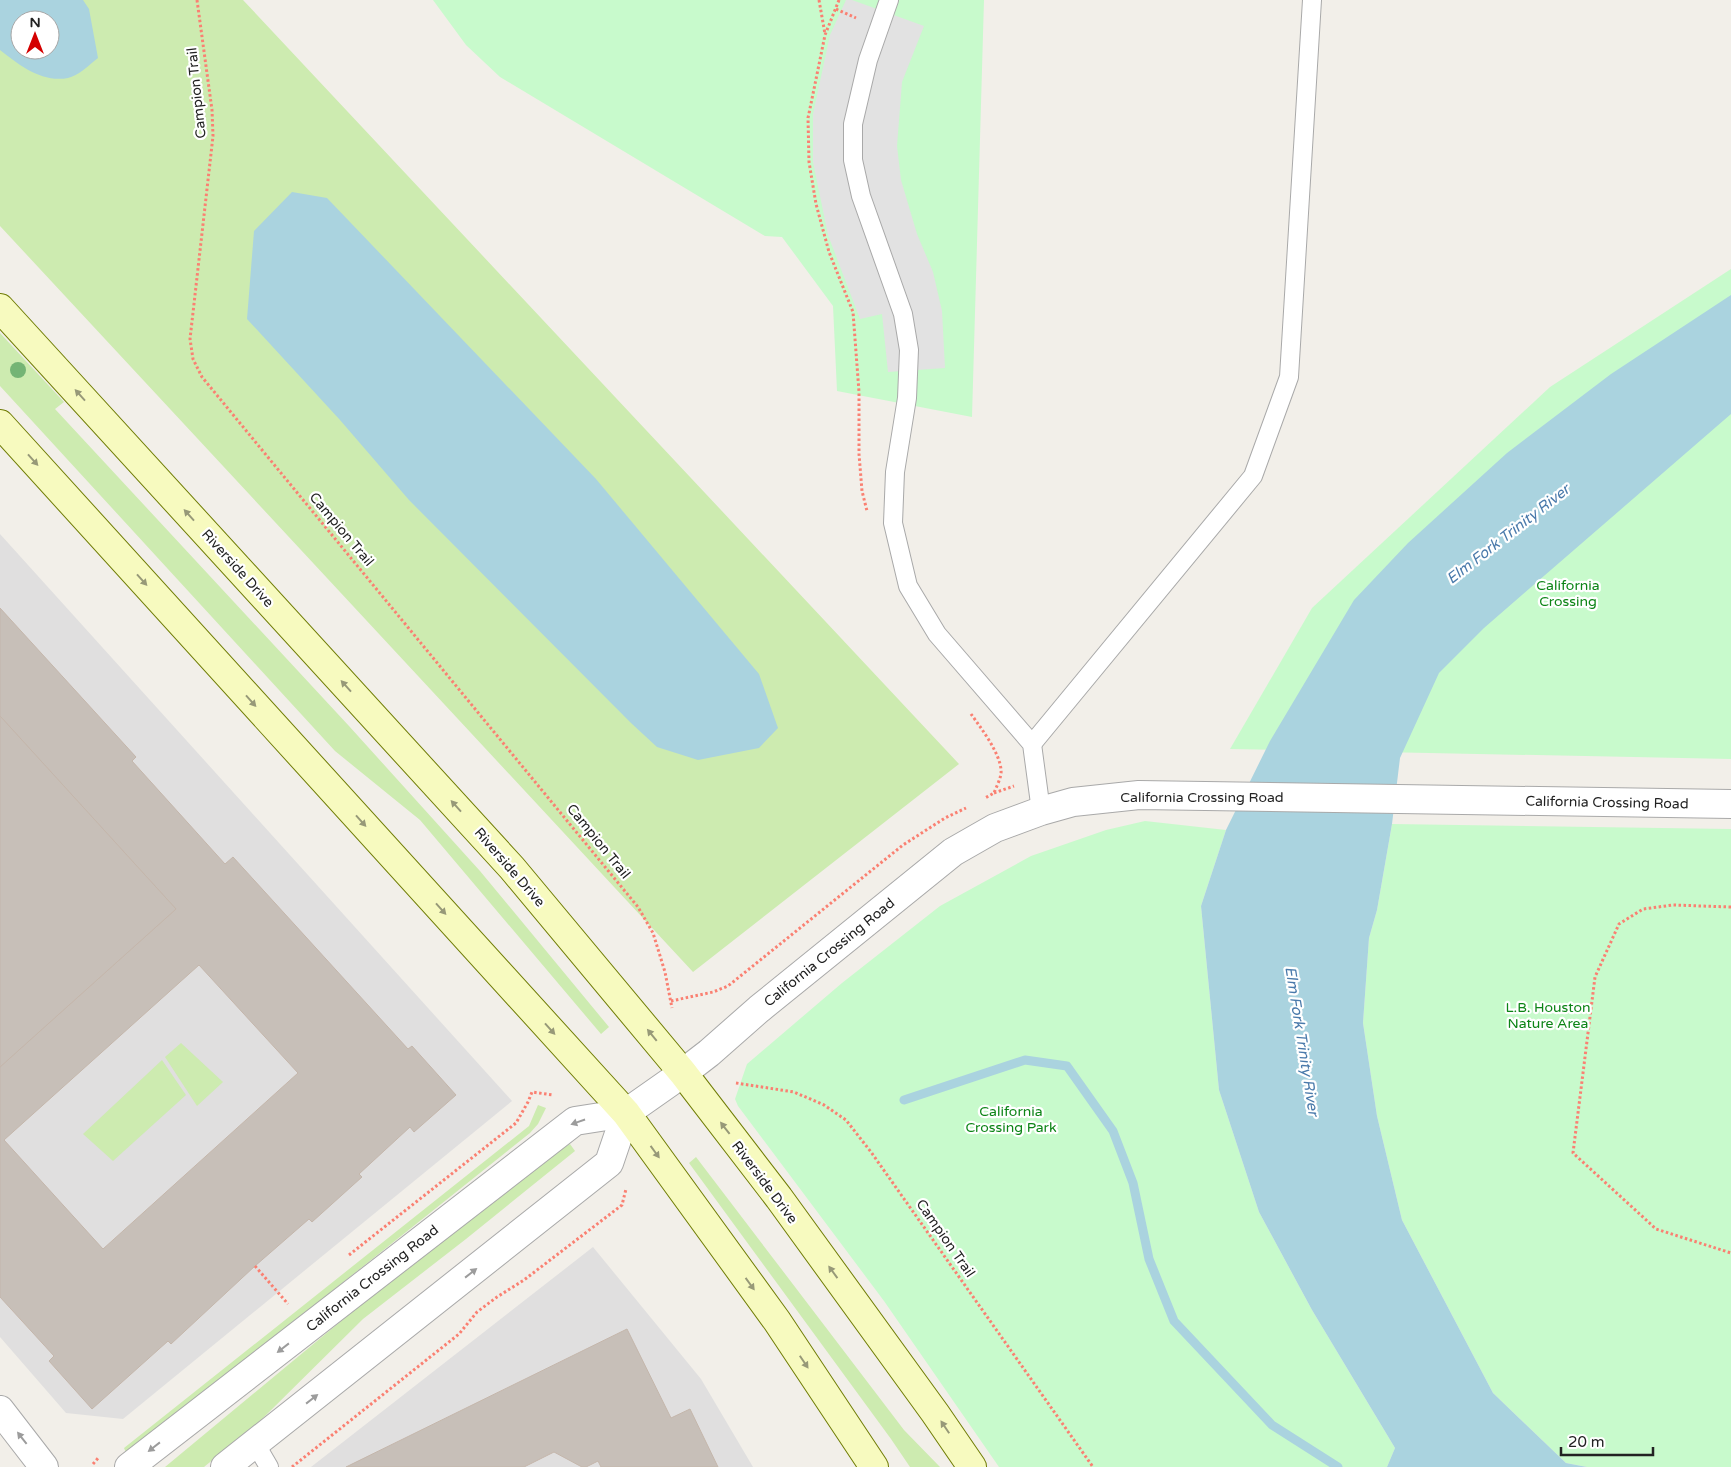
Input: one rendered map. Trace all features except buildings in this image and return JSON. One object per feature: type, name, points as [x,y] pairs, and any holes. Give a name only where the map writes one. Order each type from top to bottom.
[{"type":"main road","name":"Riverside Drive","points":[[0,308],[512,868],[683,1073],[779,1198],[972,1467]]},
{"type":"main road","points":[[0,424],[626,1112],[777,1321],[874,1467]]},
{"type":"street","name":"California Crossing Road","points":[[129,1467],[575,1121],[626,1112],[683,1073],[953,852],[995,828],[1041,811],[1073,802],[1139,795],[1731,804]]},
{"type":"street","points":[[225,1467],[609,1163],[626,1112]]},
{"type":"street","points":[[0,1410],[44,1467]]},
{"type":"lane","points":[[889,0],[868,60],[852,124],[853,160],[861,196],[903,314],[909,350],[907,398],[894,472],[893,523],[908,586],[937,634],[1032,744],[1041,811]]},
{"type":"lane","points":[[1032,744],[1252,476],[1259,458],[1289,377],[1312,0]]},
{"type":"lane","points":[[255,1443],[269,1467]]},
{"type":"path","name":"Campion Trail","points":[[197,0],[212,110],[213,136],[190,339],[193,359],[202,377],[638,907],[653,933],[665,972],[672,1008]]},
{"type":"path","points":[[819,0],[825,35]]},
{"type":"path","points":[[671,1001],[712,992],[728,986],[903,845],[945,818]]},
{"type":"path","points":[[1731,907],[1673,905],[1644,909],[1619,924],[1595,977],[1573,1153],[1656,1229],[1731,1253]]},
{"type":"path","name":"Campion Trail","points":[[736,1083],[794,1092],[824,1105],[846,1120],[877,1160],[1093,1467]]},
{"type":"path","points":[[292,1467],[458,1334],[477,1312],[524,1280],[622,1205],[627,1183]]},
{"type":"path","points":[[255,1266],[288,1304]]},
{"type":"shaded area","points":[[846,0],[852,0],[924,26],[902,82],[897,146],[901,180],[917,234],[933,272],[942,311],[945,368],[888,372],[882,314],[860,319],[828,235],[813,162],[813,114],[830,35]]},
{"type":"shaded area","points":[[0,534],[512,1101],[123,1419],[66,1413],[0,1337]]},
{"type":"shaded area","points":[[593,1247],[701,1379],[753,1467],[311,1467]]},
{"type":"green space","points":[[0,0],[243,0],[959,764],[693,972],[0,226]]},
{"type":"green space","points":[[433,0],[984,0],[972,417],[837,391],[833,306],[782,237],[765,236],[500,77],[466,45]]},
{"type":"green space","name":"California Crossing","points":[[1731,269],[1731,759],[1230,749],[1312,608],[1550,387]]},
{"type":"green space","points":[[0,333],[64,402],[55,409],[349,726],[480,871],[609,1027],[601,1034],[420,820],[335,751],[0,386]]},
{"type":"green space","name":"California Crossing Park","points":[[1145,821],[1226,830],[1201,906],[1219,1090],[1259,1212],[1312,1310],[1395,1448],[1387,1467],[999,1467],[884,1301],[738,1106],[735,1099],[747,1064],[842,983],[940,906],[1031,856],[1106,830]]},
{"type":"green space","name":"L.B. Houston Nature Area","points":[[1392,824],[1731,829],[1731,1467],[1587,1467],[1566,1463],[1493,1393],[1402,1220],[1377,1116],[1363,1023],[1369,938],[1377,910]]},
{"type":"green space","points":[[181,1043],[223,1082],[197,1106],[165,1057]]},
{"type":"green space","points":[[162,1060],[186,1095],[113,1161],[83,1134]]},
{"type":"green space","points":[[538,1105],[546,1108],[538,1124],[530,1133],[127,1455],[124,1448],[529,1126]]},
{"type":"green space","points":[[570,1144],[575,1151],[363,1319],[260,1421],[204,1467],[165,1467],[352,1312],[556,1152]]},
{"type":"green space","points":[[696,1157],[904,1430],[940,1467],[910,1467],[689,1163]]},
{"type":"water","points":[[0,0],[83,0],[89,9],[98,58],[83,70],[68,78],[49,78],[31,72],[14,60],[60,60],[60,10],[10,10],[10,57],[0,50]]},
{"type":"water","points":[[292,192],[327,198],[596,479],[759,674],[778,728],[759,748],[698,760],[657,747],[409,500],[340,420],[247,319],[254,231]]},
{"type":"water","name":"Elm Fork Trinity River","points":[[1731,295],[1731,414],[1484,628],[1439,673],[1400,758],[1392,824],[1377,910],[1369,938],[1363,1023],[1377,1116],[1402,1220],[1493,1393],[1566,1463],[1587,1467],[1387,1467],[1395,1448],[1312,1310],[1259,1212],[1219,1090],[1201,906],[1226,830],[1270,741],[1354,600],[1408,543],[1507,453],[1611,374]]},
{"type":"waterway","points":[[904,1100],[1025,1060],[1067,1066],[1113,1131],[1133,1183],[1149,1259],[1174,1321],[1272,1425],[1338,1467]]}]
